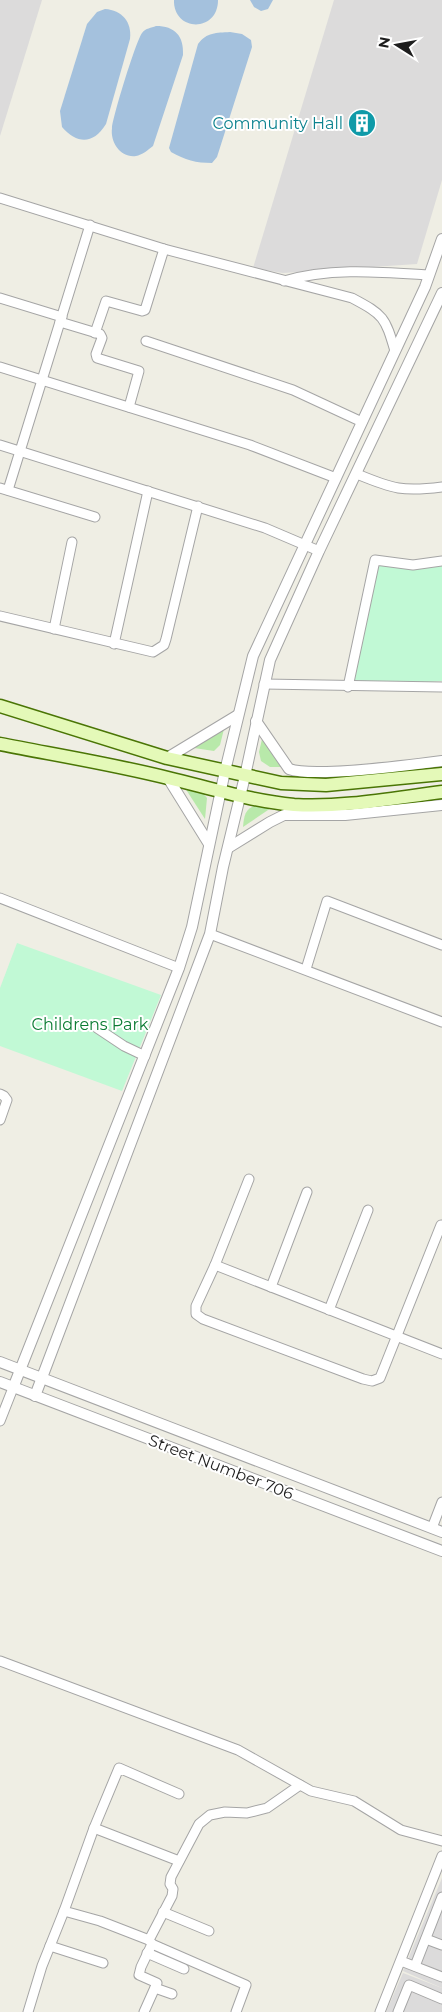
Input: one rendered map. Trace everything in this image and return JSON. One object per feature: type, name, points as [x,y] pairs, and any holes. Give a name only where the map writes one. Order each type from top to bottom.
[{"type":"main road","points":[[0,706],[168,758],[245,776],[281,782],[326,785],[442,774]]},
{"type":"main road","points":[[0,744],[102,763],[240,797],[296,805],[334,804],[442,792]]},
{"type":"street","points":[[0,198],[164,249],[352,298],[377,311],[388,326],[395,351]]},
{"type":"street","points":[[90,225],[21,451],[4,489],[95,517]]},
{"type":"street","points":[[0,1421],[2,1410],[14,1388],[179,968],[192,927],[225,771],[253,656],[425,287],[435,270],[442,239]]},
{"type":"street","points":[[95,333],[106,301],[145,310],[164,249]]},
{"type":"street","points":[[284,281],[296,277],[350,272],[435,270]]},
{"type":"street","points":[[34,1396],[210,934],[270,660],[319,551],[442,291],[425,287]]},
{"type":"street","points":[[0,298],[100,334],[102,338],[96,354],[97,358],[139,372],[129,407]]},
{"type":"street","points":[[146,342],[293,390],[362,422]]},
{"type":"street","points":[[0,367],[250,446],[336,478]]},
{"type":"street","points":[[0,445],[265,528],[319,551]]},
{"type":"street","points":[[357,474],[398,489],[416,490],[442,487]]},
{"type":"street","points":[[114,644],[148,491]]},
{"type":"street","points":[[0,616],[154,652],[164,645],[198,506]]},
{"type":"street","points":[[54,629],[72,542]]},
{"type":"street","points":[[348,687],[375,560],[413,565],[442,561]]},
{"type":"street","points":[[264,684],[348,687],[442,687]]},
{"type":"street","points":[[168,758],[238,715]]},
{"type":"street","points":[[256,721],[289,768],[293,770],[315,772],[351,771],[442,761]]},
{"type":"street","points":[[168,778],[209,844]]},
{"type":"street","points":[[228,848],[284,815],[345,815],[442,805]]},
{"type":"street","points":[[0,898],[179,968]]},
{"type":"street","points":[[306,969],[327,901],[442,945]]},
{"type":"street","points":[[210,934],[442,1022]]},
{"type":"street","points":[[97,1028],[124,1046],[145,1056]]},
{"type":"street","points":[[0,1094],[7,1100],[0,1120]]},
{"type":"street","points":[[249,1179],[215,1265],[196,1306],[196,1314],[372,1381],[380,1378],[441,1225]]},
{"type":"street","points":[[271,1287],[307,1192]]},
{"type":"street","points":[[329,1310],[368,1210]]},
{"type":"street","points":[[215,1265],[442,1354]]},
{"type":"street","points":[[0,1362],[437,1530],[442,1502]]},
{"type":"street","name":"Street Number 706","points":[[0,1382],[442,1551]]},
{"type":"street","points":[[0,1660],[238,1750],[311,1791],[330,1797],[354,1801],[401,1830],[442,1841]]},
{"type":"street","points":[[28,2012],[50,1946],[94,1828],[119,1768],[179,1794]]},
{"type":"street","points":[[144,2012],[157,1983],[140,1976],[141,1968],[150,1942],[172,1896],[173,1889],[170,1884],[170,1877],[199,1824],[210,1815],[225,1812],[247,1813],[267,1808],[300,1784]]},
{"type":"street","points":[[94,1828],[179,1862]]},
{"type":"street","points":[[380,2012],[442,1856]]},
{"type":"street","points":[[415,1966],[442,1899]]},
{"type":"street","points":[[64,1911],[100,1921],[246,1985],[236,2012]]},
{"type":"street","points":[[163,1912],[209,1930]]},
{"type":"street","points":[[426,1939],[442,1945]]},
{"type":"street","points":[[50,1946],[103,1963]]},
{"type":"street","points":[[147,1953],[184,1969]]},
{"type":"street","points":[[401,1961],[442,1978]]},
{"type":"street","points":[[398,2012],[409,1985],[442,1999]]},
{"type":"street","points":[[155,1988],[172,1994]]},
{"type":"shaded area","points":[[0,0],[42,0],[0,136]]},
{"type":"shaded area","points":[[334,0],[442,0],[442,180],[417,264],[283,273],[253,268]]},
{"type":"shaded area","points":[[442,1878],[442,1988],[403,1971]]},
{"type":"shaded area","points":[[403,1973],[442,1988],[442,2012],[386,2012]]},
{"type":"green space","points":[[375,560],[427,568],[442,566],[442,681],[348,687]]},
{"type":"green space","points":[[224,729],[220,745],[214,751],[194,748]]},
{"type":"green space","points":[[262,739],[284,767],[270,767],[261,761],[259,752]]},
{"type":"green space","points":[[185,788],[202,792],[207,798],[205,819]]},
{"type":"green space","points":[[257,805],[271,808],[243,827],[246,813],[250,808]]},
{"type":"green space","name":"Childrens Park","points":[[17,943],[161,995],[122,1091],[0,1046],[0,988]]},
{"type":"water","points":[[174,0],[218,0],[216,11],[211,18],[204,23],[196,24],[187,23],[180,18],[176,11]]},
{"type":"water","points":[[250,0],[273,0],[268,9],[261,11],[254,7]]},
{"type":"water","points":[[105,9],[121,14],[125,18],[129,27],[130,39],[106,124],[96,136],[85,140],[79,139],[73,137],[62,127],[60,111],[87,24],[97,12]]},
{"type":"water","points":[[156,26],[163,26],[177,33],[182,42],[183,55],[153,146],[140,155],[126,155],[121,152],[113,139],[113,121],[139,39],[145,30]]},
{"type":"water","points":[[230,32],[242,34],[251,40],[252,47],[217,157],[212,163],[186,159],[171,152],[169,148],[198,44],[208,35]]},
{"type":"place","name":"Community Hall","points":[[362,123]]}]
